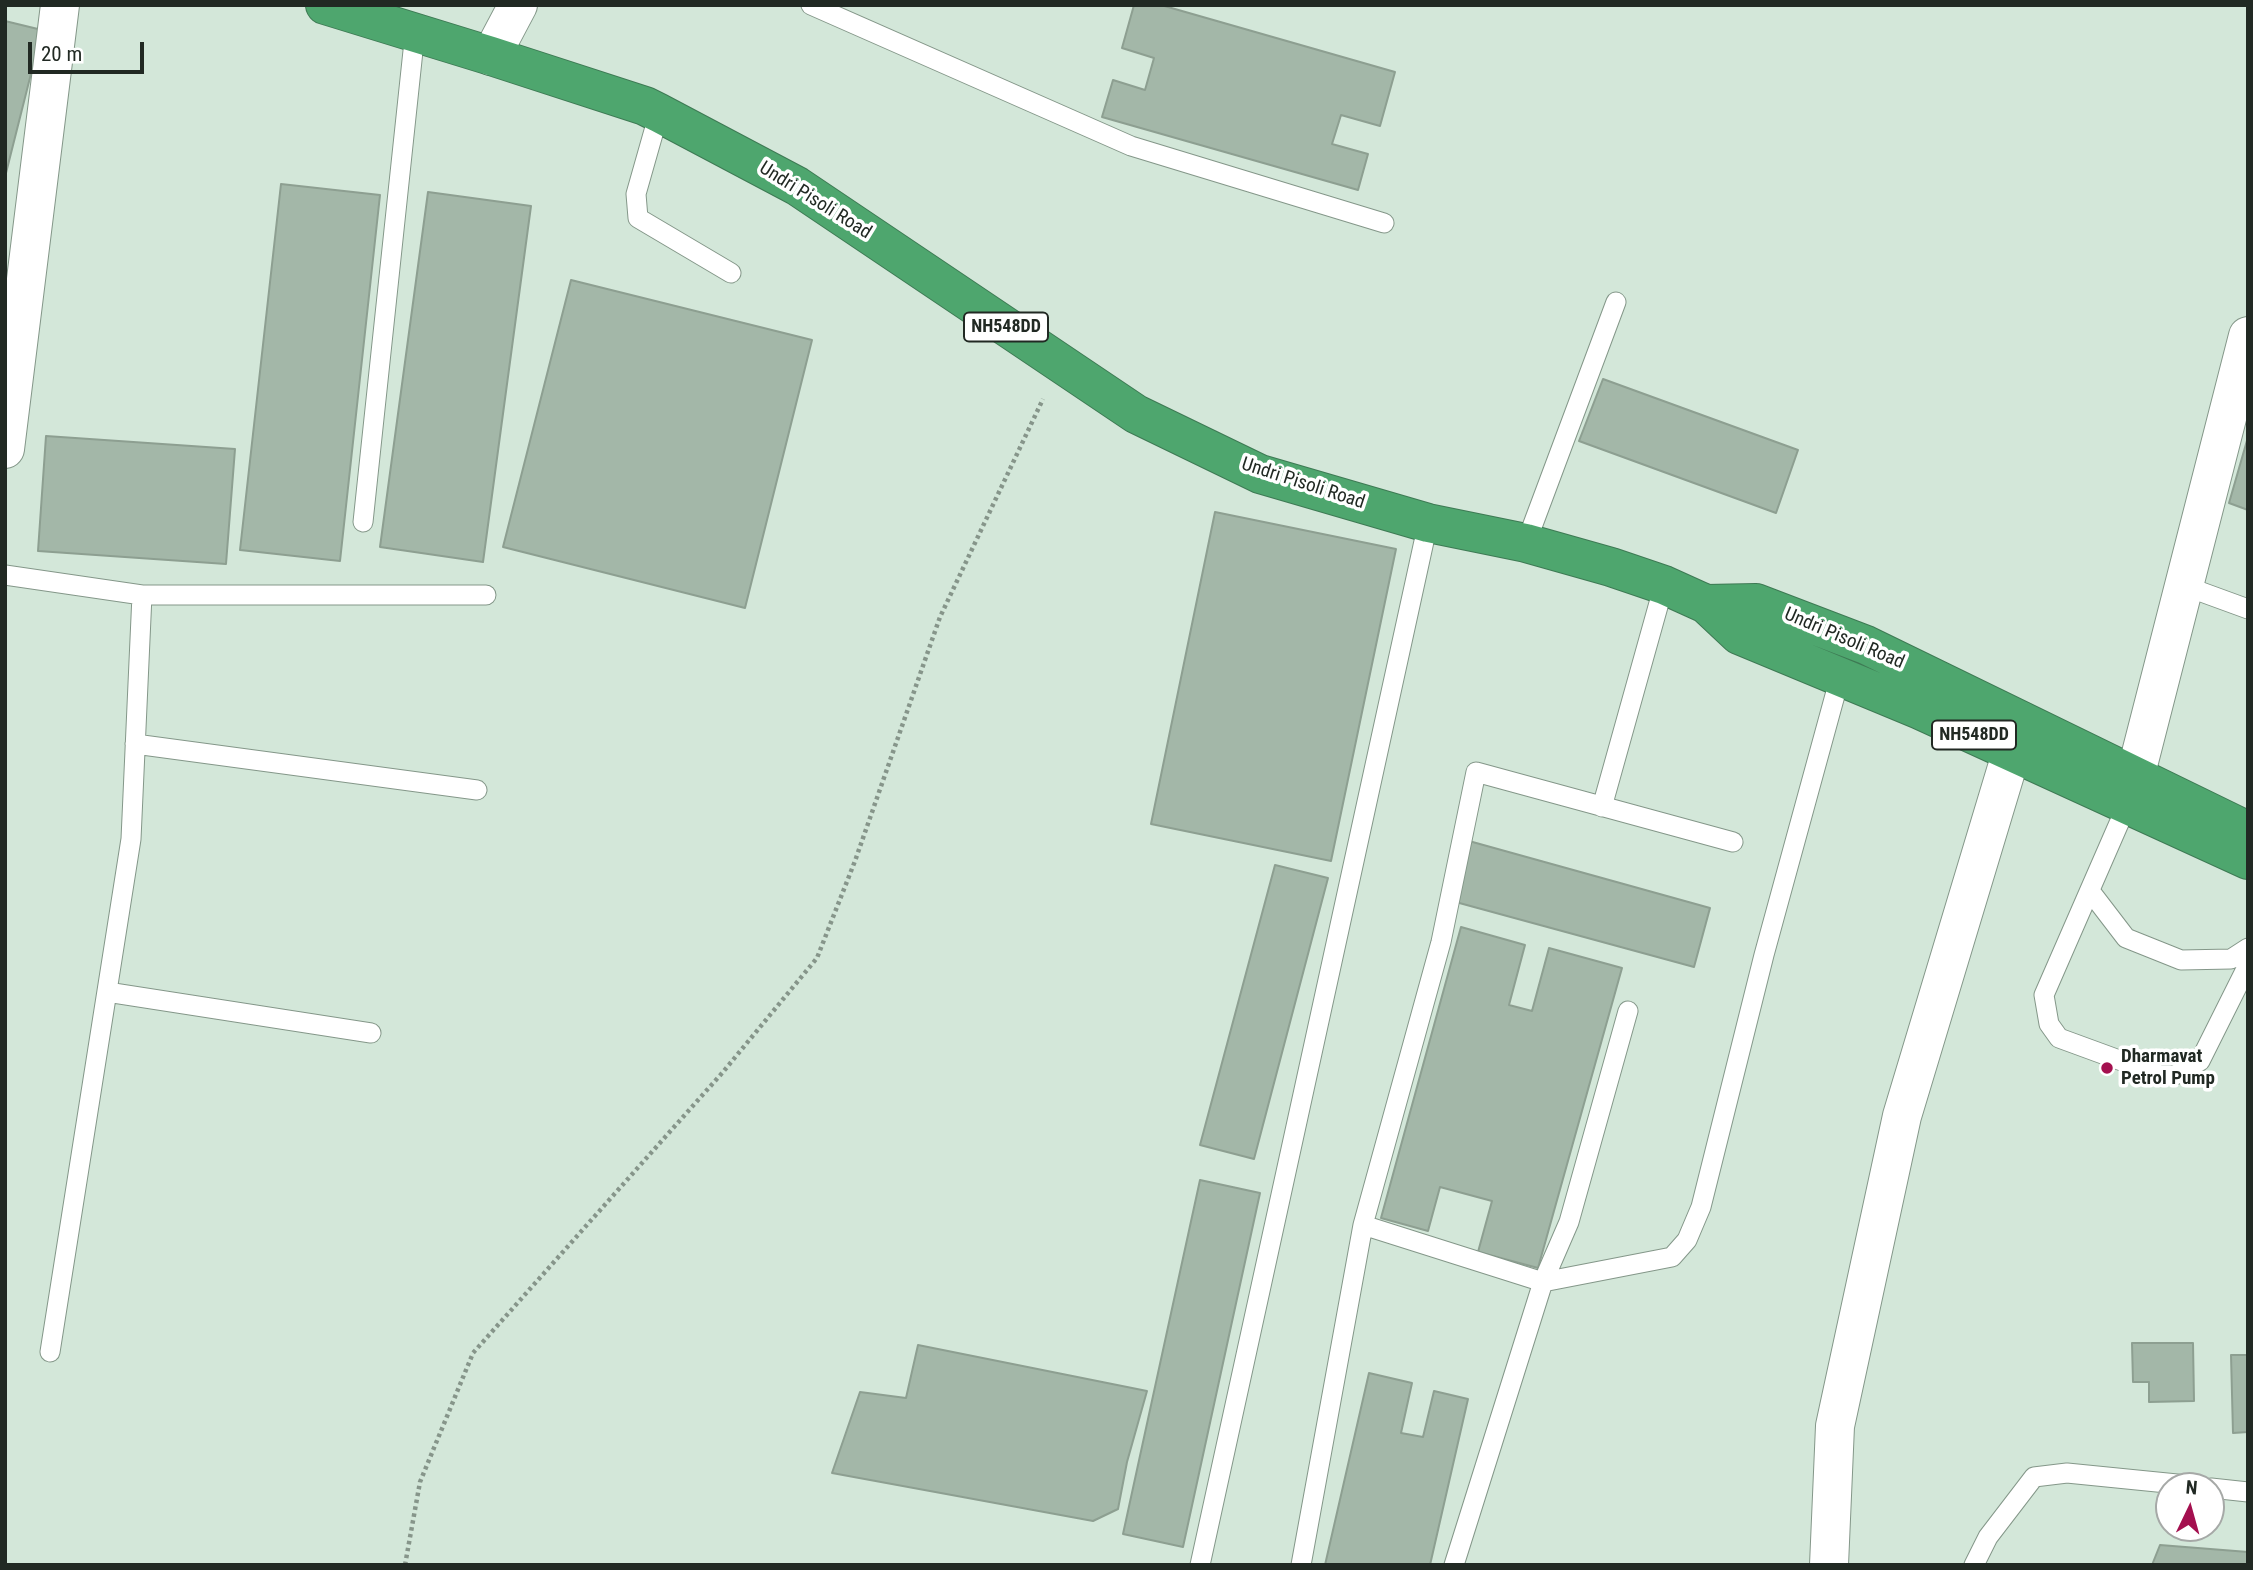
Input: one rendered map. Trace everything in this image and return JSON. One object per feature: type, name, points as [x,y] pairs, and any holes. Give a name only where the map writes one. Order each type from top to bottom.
[{"type":"highway","name":"Undri Pisoli Road","points":[[325,5],[491,55],[659,113],[797,186],[1136,414],[1260,474],[1428,523],[1526,543],[1611,567],[1664,585],[1706,604],[1756,603],[1866,645],[2016,737],[2132,792],[2248,831]]},
{"type":"highway","name":"NH548DD","points":[[1706,604],[1738,635],[1840,677],[2016,737]]},
{"type":"highway","name":"NH548DD","points":[[2132,792],[2248,860]]},
{"type":"street","points":[[5,449],[60,5]]},
{"type":"street","points":[[491,55],[519,5]]},
{"type":"street","points":[[2132,792],[2248,336]]},
{"type":"street","points":[[1829,1565],[1835,1426],[1902,1116],[2016,737]]},
{"type":"lane","points":[[811,5],[1131,146],[1384,223]]},
{"type":"lane","points":[[363,522],[415,32]]},
{"type":"lane","points":[[659,113],[636,194],[638,218],[731,273]]},
{"type":"lane","points":[[1526,543],[1616,302]]},
{"type":"lane","points":[[1200,1565],[1428,523]]},
{"type":"lane","points":[[5,575],[142,595],[486,594]]},
{"type":"lane","points":[[1602,807],[1664,585]]},
{"type":"lane","points":[[2185,586],[2248,609]]},
{"type":"lane","points":[[50,1352],[131,839],[142,595]]},
{"type":"lane","points":[[1363,1225],[1542,1282],[1672,1257],[1687,1240],[1701,1207],[1761,968],[1840,677]]},
{"type":"lane","points":[[135,744],[477,790]]},
{"type":"lane","points":[[1301,1565],[1363,1225],[1441,942],[1476,772],[1733,842]]},
{"type":"lane","points":[[2132,792],[2044,995],[2049,1024],[2059,1038],[2160,1075],[2175,1075],[2200,1061],[2248,965]]},
{"type":"lane","points":[[2091,891],[2126,938],[2181,960],[2231,959],[2248,948]]},
{"type":"lane","points":[[107,992],[371,1033]]},
{"type":"lane","points":[[1454,1565],[1542,1282],[1569,1222],[1628,1012]]},
{"type":"lane","points":[[1974,1565],[1989,1538],[2034,1477],[2067,1473],[2155,1482]]},
{"type":"lane","points":[[2225,1490],[2248,1492]]},
{"type":"path","points":[[405,1565],[421,1482],[473,1353],[723,1072],[817,958],[855,862],[940,617],[1060,363]]},
{"type":"building","points":[[1134,5],[1161,5],[1395,72],[1380,126],[1341,115],[1332,144],[1368,154],[1358,190],[1102,117],[1113,80],[1145,90],[1154,58],[1122,48]]},
{"type":"building","points":[[5,21],[42,30],[5,177]]},
{"type":"building","points":[[281,184],[380,195],[340,561],[240,550]]},
{"type":"building","points":[[428,192],[531,206],[483,562],[380,547]]},
{"type":"building","points":[[571,280],[812,340],[745,608],[503,547]]},
{"type":"building","points":[[1603,379],[1798,450],[1776,513],[1579,441]]},
{"type":"building","points":[[46,436],[235,449],[226,564],[38,551]]},
{"type":"building","points":[[2248,437],[2248,510],[2229,503]]},
{"type":"building","points":[[1215,512],[1396,549],[1331,861],[1151,824]]},
{"type":"building","points":[[1469,841],[1710,908],[1694,967],[1452,901]]},
{"type":"building","points":[[1275,865],[1328,878],[1254,1159],[1200,1145]]},
{"type":"building","points":[[1461,927],[1525,945],[1509,1005],[1532,1011],[1549,948],[1622,968],[1538,1268],[1478,1252],[1492,1201],[1440,1187],[1428,1231],[1381,1218]]},
{"type":"building","points":[[1200,1180],[1260,1193],[1183,1547],[1123,1534]]},
{"type":"building","points":[[2132,1343],[2193,1343],[2194,1401],[2149,1402],[2149,1382],[2133,1382]]},
{"type":"building","points":[[918,1345],[1147,1391],[1127,1462],[1118,1509],[1093,1521],[832,1473],[860,1392],[906,1398]]},
{"type":"building","points":[[2231,1355],[2248,1355],[2248,1432],[2233,1433]]},
{"type":"building","points":[[1369,1373],[1412,1383],[1401,1433],[1423,1437],[1434,1391],[1468,1399],[1430,1565],[1325,1565]]},
{"type":"building","points":[[2160,1545],[2248,1552],[2248,1565],[2152,1565]]},
{"type":"place","name":"Dharmavat Petrol Pump","points":[[2107,1068]]}]
